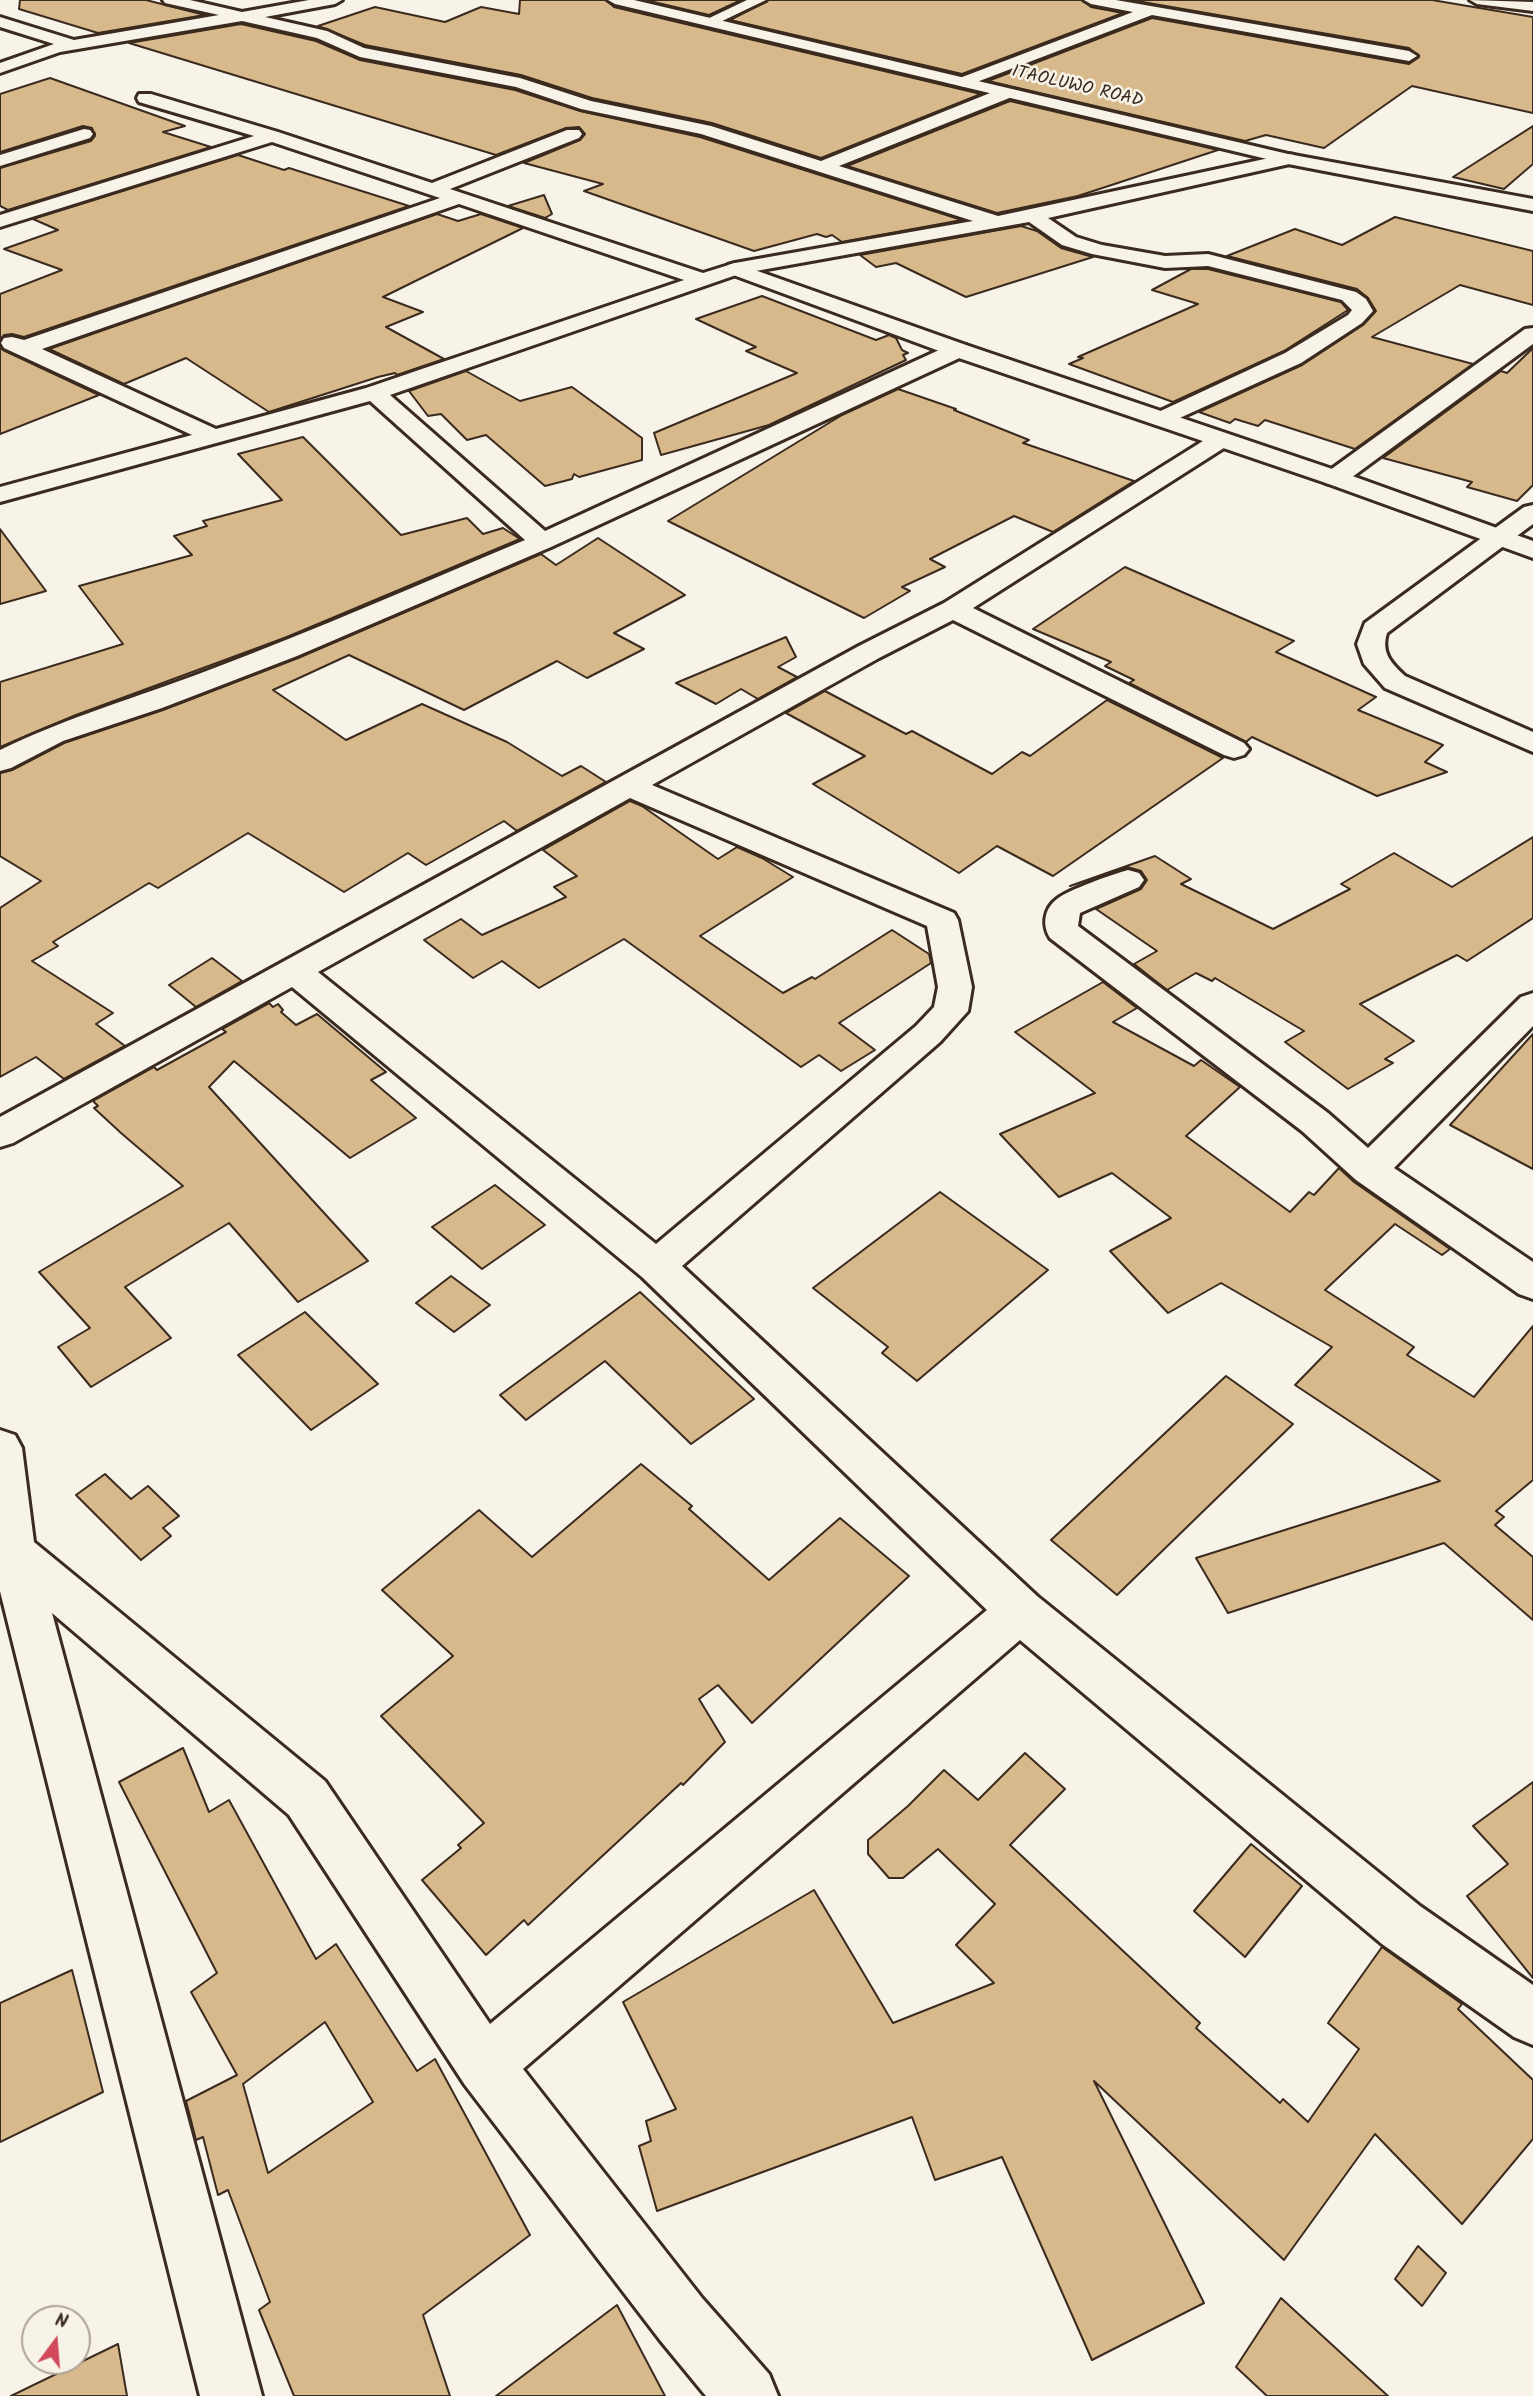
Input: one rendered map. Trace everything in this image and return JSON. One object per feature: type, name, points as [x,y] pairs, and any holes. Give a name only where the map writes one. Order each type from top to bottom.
[{"type":"street","points":[[170,0],[322,34],[360,52],[537,87],[566,100],[705,130],[995,222]]},
{"type":"street","points":[[0,55],[57,48],[335,0]]},
{"type":"street","name":"ITAOLUWO ROAD","points":[[615,0],[1288,159],[1533,205]]},
{"type":"street","points":[[711,21],[759,0]]},
{"type":"street","points":[[1091,0],[1409,56]]},
{"type":"street","points":[[1477,0],[1529,8],[1533,6]]},
{"type":"street","points":[[964,82],[1149,10]]},
{"type":"street","points":[[0,22],[73,45]]},
{"type":"street","points":[[0,68],[57,48]]},
{"type":"street","points":[[823,166],[1006,93]]},
{"type":"street","points":[[145,98],[272,136],[704,280]]},
{"type":"street","points":[[0,161],[84,134]]},
{"type":"street","points":[[431,190],[573,134]]},
{"type":"street","points":[[0,221],[272,136]]},
{"type":"street","points":[[0,495],[216,439],[374,393],[735,269],[1032,216],[1288,159]]},
{"type":"street","points":[[23,348],[458,198]]},
{"type":"street","points":[[1032,216],[1069,241],[1099,250],[1165,261],[1208,260],[1349,296],[1359,303],[1363,311],[1355,319],[1293,358],[1162,419]]},
{"type":"street","points":[[735,269],[958,351],[1335,478],[1533,550]]},
{"type":"street","points":[[1335,478],[1533,334]]},
{"type":"street","points":[[0,338],[216,439]]},
{"type":"street","points":[[0,762],[52,735],[152,702],[286,650],[542,542],[958,351]]},
{"type":"street","points":[[374,393],[542,542]]},
{"type":"street","points":[[0,1134],[869,652],[953,609],[1219,441]]},
{"type":"street","points":[[1533,512],[1376,629],[1369,640],[1370,651],[1381,670],[1395,682],[1533,743]]},
{"type":"street","points":[[953,609],[1234,749]]},
{"type":"street","points":[[628,786],[942,920],[955,987],[951,1011],[928,1034],[656,1266]]},
{"type":"street","points":[[1128,880],[1068,906],[1061,918],[1062,930],[1315,1122],[1369,1170],[1533,1283]]},
{"type":"street","points":[[296,972],[656,1266],[1020,1611],[1401,1925],[1533,2018]]},
{"type":"street","points":[[1369,1170],[1533,1004]]},
{"type":"street","points":[[0,1448],[13,1552],[231,2396]]},
{"type":"street","points":[[13,1552],[307,1798],[485,2065],[681,2319],[747,2396]]},
{"type":"street","points":[[485,2065],[1020,1611]]},
{"type":"building","points":[[20,0],[146,0],[205,15],[98,33],[19,9]]},
{"type":"building","points":[[520,0],[606,0],[614,7],[981,94],[821,158],[712,123],[592,98],[521,75],[365,45],[318,26],[375,7],[445,22],[481,7],[519,14]]},
{"type":"building","points":[[645,0],[741,0],[709,15]]},
{"type":"building","points":[[768,0],[1082,0],[1091,7],[1123,13],[962,74],[730,20]]},
{"type":"building","points":[[1131,0],[1432,0],[1533,17],[1533,113],[1412,86],[1324,148],[1266,135],[1245,141],[988,81],[1152,18],[1409,64],[1419,57],[1409,48]]},
{"type":"building","points":[[241,24],[316,41],[360,60],[515,90],[580,111],[700,137],[962,220],[842,242],[832,235],[826,237],[817,234],[754,251],[584,191],[603,184],[524,163],[580,140],[585,134],[579,127],[566,128],[496,155],[129,43]]},
{"type":"building","points":[[50,78],[185,126],[163,132],[211,147],[8,210],[0,206],[0,168],[91,141],[95,136],[92,128],[83,126],[0,152],[0,94]]},
{"type":"building","points":[[1010,101],[1218,150],[1078,196],[997,213],[847,166]]},
{"type":"building","points":[[1533,126],[1533,164],[1504,189],[1453,177]]},
{"type":"building","points":[[238,155],[284,170],[289,168],[409,206],[24,337],[4,335],[0,340],[0,294],[62,270],[4,249],[58,230],[33,219]]},
{"type":"building","points":[[544,195],[552,214],[545,218],[508,206]]},
{"type":"building","points":[[437,214],[458,221],[481,214],[523,228],[383,297],[423,312],[386,327],[444,359],[269,412],[186,358],[124,384],[49,349]]},
{"type":"building","points":[[1395,217],[1533,251],[1533,305],[1460,285],[1372,337],[1473,364],[1355,449],[1265,420],[1258,426],[1235,419],[1230,423],[1199,412],[1302,365],[1363,325],[1376,311],[1368,298],[1357,289],[1227,256],[1295,229],[1342,245]]},
{"type":"building","points":[[1021,226],[1037,231],[1061,248],[1093,257],[966,297],[896,263],[876,267],[860,255]]},
{"type":"building","points":[[1191,269],[1208,269],[1341,302],[1348,310],[1284,351],[1173,402],[1069,364],[1083,358],[1078,357],[1198,304],[1152,290]]},
{"type":"building","points":[[762,296],[876,340],[889,335],[896,338],[902,350],[908,353],[903,355],[906,360],[769,425],[661,455],[654,433],[797,373],[746,351],[756,347],[696,319]]},
{"type":"building","points":[[0,346],[3,350],[99,395],[0,434]]},
{"type":"building","points":[[1533,348],[1533,485],[1517,501],[1467,487],[1472,482],[1383,458],[1501,371],[1507,373]]},
{"type":"building","points":[[466,371],[520,401],[572,387],[642,438],[642,460],[579,477],[574,474],[572,479],[545,486],[486,435],[467,440],[441,414],[428,416],[409,391]]},
{"type":"building","points":[[898,389],[956,409],[954,410],[1029,440],[1023,443],[1134,481],[1053,532],[1014,516],[930,559],[945,567],[902,587],[910,591],[864,618],[668,521],[842,415]]},
{"type":"building","points":[[303,437],[401,535],[467,518],[483,534],[503,528],[520,539],[287,637],[76,715],[0,747],[0,682],[123,644],[79,586],[192,555],[174,536],[207,526],[203,521],[282,500],[238,454]]},
{"type":"building","points":[[0,529],[46,591],[0,604]]},
{"type":"building","points":[[598,538],[685,595],[614,633],[644,649],[587,678],[557,661],[464,710],[349,655],[273,690],[346,740],[422,704],[507,742],[562,776],[581,766],[606,782],[517,831],[504,821],[426,865],[408,853],[344,892],[248,833],[158,888],[149,883],[53,942],[58,946],[32,961],[113,1013],[96,1024],[125,1046],[64,1079],[36,1057],[0,1077],[0,908],[41,881],[0,856],[0,773],[12,770],[64,743],[163,710],[298,658],[541,554],[556,565]]},
{"type":"building","points":[[1125,567],[1294,641],[1276,652],[1376,697],[1358,710],[1443,745],[1425,762],[1447,772],[1377,796],[1252,737],[1246,742],[1129,683],[1134,680],[1105,666],[1111,662],[1033,629]]},
{"type":"building","points":[[786,637],[796,657],[778,667],[797,677],[758,699],[741,689],[716,704],[676,683]]},
{"type":"building","points":[[825,691],[906,734],[912,731],[992,774],[1022,752],[1030,756],[1107,700],[1223,758],[1053,876],[997,846],[959,873],[813,784],[865,756],[786,713]]},
{"type":"building","points":[[630,801],[642,806],[718,859],[737,847],[762,858],[793,877],[700,936],[783,993],[812,977],[815,979],[892,930],[929,954],[931,963],[839,1023],[875,1050],[841,1071],[819,1055],[801,1067],[624,939],[539,988],[502,961],[473,978],[424,940],[461,919],[482,935],[566,897],[554,887],[577,876],[543,850]]},
{"type":"building","points":[[1533,837],[1533,918],[1467,961],[1457,955],[1360,1004],[1414,1041],[1385,1059],[1393,1063],[1348,1089],[1285,1042],[1304,1031],[1215,978],[1212,981],[1196,973],[1167,990],[1134,964],[1157,951],[1096,909],[1141,889],[1147,880],[1141,871],[1127,867],[1070,886],[1155,856],[1191,879],[1181,884],[1273,929],[1350,889],[1341,884],[1394,853],[1452,887]]},
{"type":"building","points":[[212,958],[242,981],[196,1007],[169,985]]},
{"type":"building","points":[[1103,982],[1137,1008],[1113,1022],[1194,1066],[1201,1060],[1240,1087],[1186,1136],[1290,1212],[1309,1192],[1314,1195],[1339,1168],[1354,1182],[1450,1249],[1442,1255],[1395,1224],[1325,1290],[1414,1347],[1407,1355],[1474,1397],[1533,1326],[1533,1480],[1496,1511],[1504,1517],[1495,1525],[1533,1557],[1533,1620],[1444,1543],[1228,1613],[1196,1558],[1440,1481],[1295,1385],[1332,1347],[1221,1283],[1168,1313],[1110,1251],[1171,1218],[1112,1173],[1059,1197],[1000,1134],[1095,1093],[1015,1032]]},
{"type":"building","points":[[269,1003],[273,1007],[278,1004],[283,1010],[281,1012],[296,1025],[317,1014],[386,1072],[371,1080],[416,1118],[350,1158],[234,1061],[209,1087],[368,1261],[298,1302],[229,1223],[125,1287],[171,1338],[91,1387],[58,1347],[90,1328],[39,1272],[183,1186],[94,1108],[98,1106],[93,1101],[226,1032],[222,1029]]},
{"type":"building","points":[[1533,1034],[1533,1169],[1450,1125]]},
{"type":"building","points":[[495,1185],[545,1225],[482,1269],[432,1227]]},
{"type":"building","points":[[940,1192],[1048,1270],[917,1381],[882,1353],[888,1347],[813,1288]]},
{"type":"building","points":[[451,1276],[490,1305],[454,1332],[416,1303]]},
{"type":"building","points":[[640,1292],[754,1399],[691,1444],[605,1361],[526,1420],[500,1395]]},
{"type":"building","points":[[305,1312],[378,1384],[311,1430],[238,1355]]},
{"type":"building","points":[[1226,1376],[1293,1424],[1117,1595],[1051,1540]]},
{"type":"building","points":[[641,1464],[692,1506],[689,1509],[769,1580],[840,1518],[909,1576],[752,1723],[718,1685],[699,1699],[725,1742],[683,1785],[681,1783],[528,1925],[524,1920],[486,1955],[422,1880],[461,1848],[458,1845],[484,1823],[381,1716],[453,1656],[382,1590],[479,1510],[532,1557]]},
{"type":"building","points":[[105,1474],[131,1499],[148,1486],[179,1516],[163,1528],[171,1536],[141,1560],[76,1495]]},
{"type":"building","points":[[183,1748],[209,1812],[229,1800],[316,1959],[336,1944],[417,2071],[435,2059],[530,2235],[423,2315],[450,2396],[294,2396],[259,2310],[270,2302],[228,2190],[218,2195],[203,2137],[196,2140],[186,2101],[237,2075],[191,1992],[217,1973],[119,1782]],"holes":[[[325,2022],[373,2102],[268,2173],[243,2084]]]},
{"type":"building","points":[[1025,1753],[1065,1789],[1010,1845],[1200,2023],[1196,2028],[1280,2103],[1283,2099],[1308,2122],[1359,2049],[1328,2023],[1382,1947],[1462,2004],[1458,2009],[1533,2080],[1533,2139],[1462,2224],[1375,2134],[1284,2260],[1094,2081],[1204,2303],[1092,2360],[1002,2157],[935,2180],[912,2117],[657,2211],[639,2146],[651,2141],[646,2121],[676,2109],[623,2002],[814,1890],[893,2023],[994,1983],[956,1945],[995,1904],[938,1849],[903,1878],[889,1878],[868,1854],[868,1840],[944,1770],[978,1800]]},
{"type":"building","points":[[1533,1782],[1533,1978],[1467,1896],[1508,1864],[1473,1826]]},
{"type":"building","points":[[1251,1844],[1302,1886],[1245,1957],[1194,1911]]},
{"type":"building","points":[[72,1970],[103,2092],[0,2142],[0,2003]]},
{"type":"building","points":[[1418,2246],[1446,2273],[1422,2306],[1395,2279]]},
{"type":"building","points":[[1281,2298],[1388,2396],[1267,2396],[1236,2367]]},
{"type":"building","points":[[617,2305],[665,2396],[496,2396]]},
{"type":"building","points":[[118,2344],[127,2396],[11,2396],[54,2375],[91,2375],[91,2357]]}]
